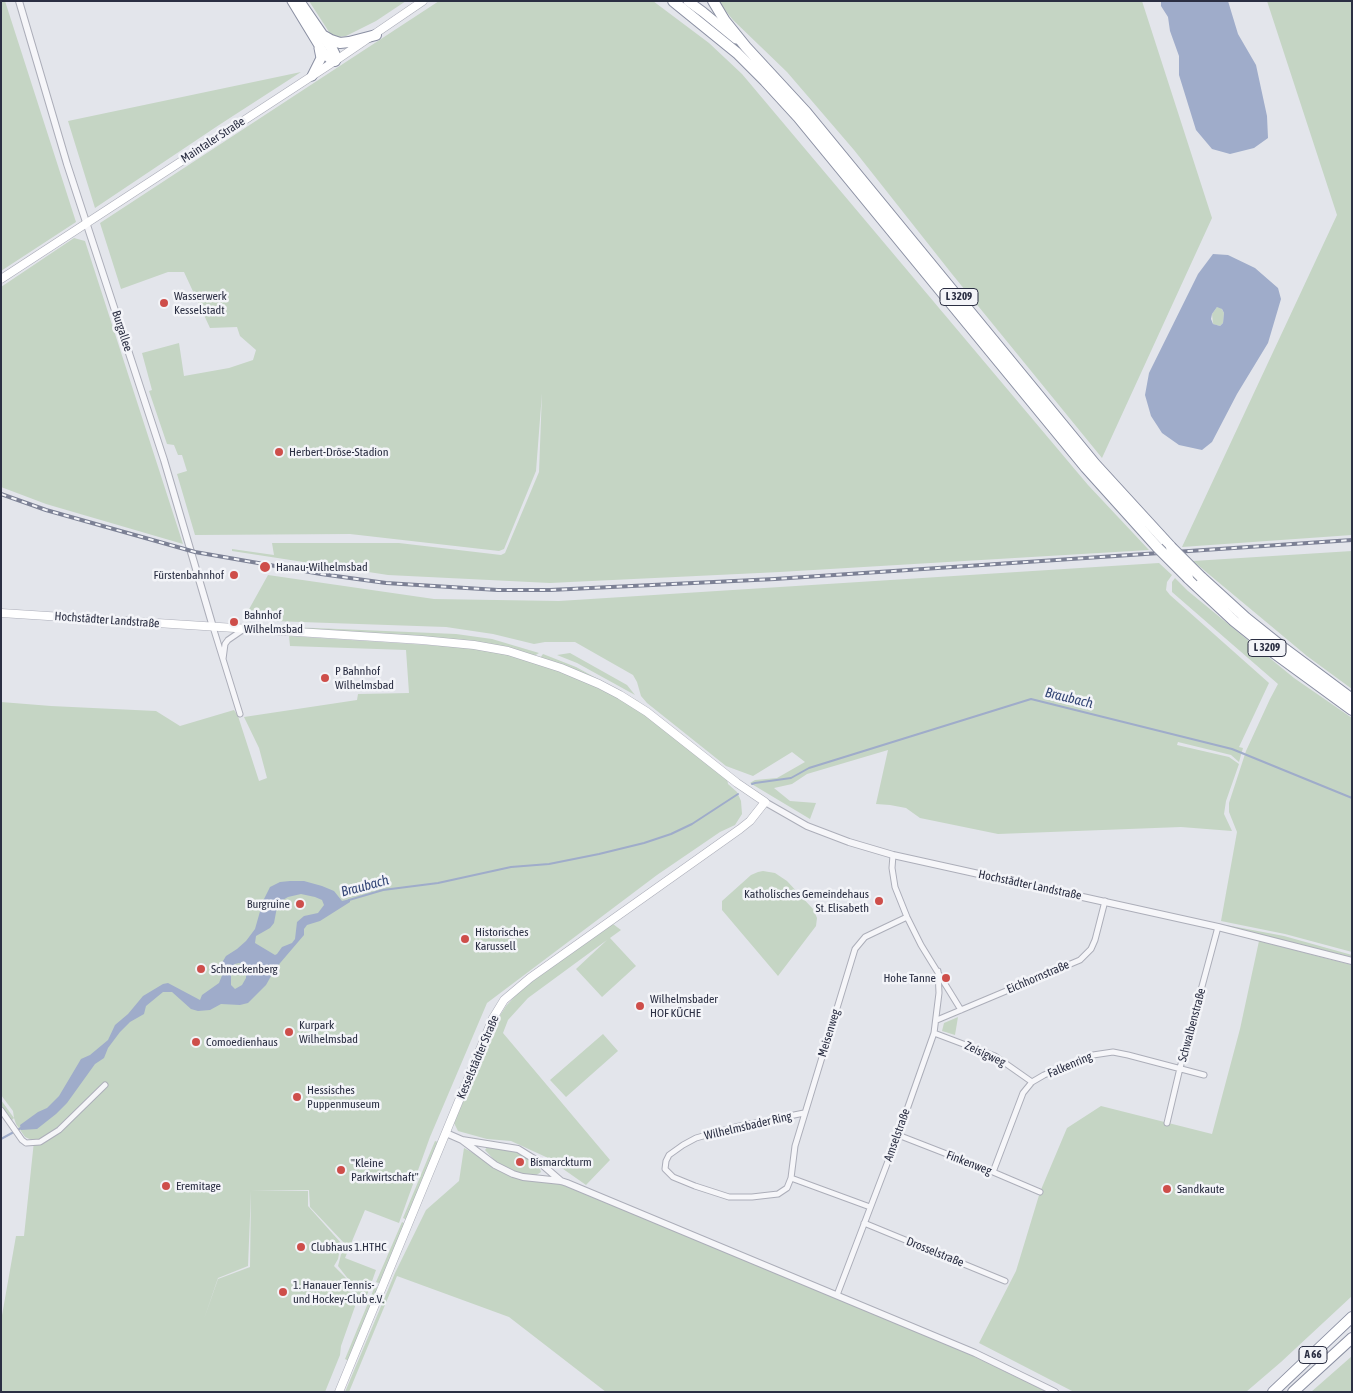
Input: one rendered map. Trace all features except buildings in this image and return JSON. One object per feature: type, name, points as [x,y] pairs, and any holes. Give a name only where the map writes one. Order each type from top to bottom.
[{"type":"highway","points":[[292,1],[320,38],[332,49],[335,61]]},
{"type":"highway","points":[[299,1],[320,38],[321,58],[312,76]]},
{"type":"highway","name":"L 3209","points":[[673,1],[737,54],[798,117],[1086,468],[1158,548],[1234,621],[1352,710]]},
{"type":"highway","name":"L 3209","points":[[688,1],[746,48],[806,112],[1095,464],[1171,547],[1201,577],[1281,646],[1352,699]]},
{"type":"highway","points":[[713,1],[746,48]]},
{"type":"highway","points":[[320,38],[340,43],[376,35]]},
{"type":"highway","name":"A 66","points":[[1273,1392],[1352,1317]]},
{"type":"highway","name":"A 66","points":[[1293,1392],[1352,1338]]},
{"type":"main road","name":"Maintaler Straße","points":[[1,279],[376,35],[423,1]]},
{"type":"main road","name":"Hochstädter Landstraße","points":[[1,613],[474,645],[508,651],[543,661],[600,684],[642,709],[737,783],[766,802]]},
{"type":"main road","name":"Kesselstädter Straße","points":[[339,1392],[493,1018],[504,1000],[530,978],[740,829],[750,821],[766,802]]},
{"type":"street","name":"Burgallee","points":[[19,1],[60,142],[164,460],[240,714]]},
{"type":"street","points":[[223,662],[225,644],[245,629]]},
{"type":"street","name":"Hochstädter Landstraße","points":[[766,802],[807,826],[849,842],[893,855],[1218,927],[1352,961]]},
{"type":"street","points":[[893,855],[892,868],[895,887],[907,916],[921,945],[961,1010]]},
{"type":"street","name":"Eichhornstraße","points":[[937,1020],[1080,960],[1085,956],[1095,940],[1105,902]]},
{"type":"street","name":"Meisenweg","points":[[791,1178],[795,1146],[804,1113],[855,949],[865,937],[907,916]]},
{"type":"street","name":"Schwalbenstraße","points":[[1167,1123],[1218,927]]},
{"type":"street","name":"Amselstraße","points":[[837,1295],[898,1135],[934,1033],[939,993],[938,971]]},
{"type":"street","name":"Zeisigweg","points":[[934,1033],[995,1056],[1032,1082]]},
{"type":"street","name":"Falkenring","points":[[993,1172],[1021,1098],[1032,1082],[1078,1060],[1106,1052],[1128,1054],[1204,1075]]},
{"type":"street","points":[[1,1110],[22,1140],[26,1143],[40,1142],[59,1130],[105,1085]]},
{"type":"street","name":"Wilhelmsbader Ring","points":[[791,1178],[787,1188],[778,1194],[729,1197],[673,1177],[667,1173],[664,1165],[669,1155],[675,1150],[707,1134],[735,1126],[804,1113]]},
{"type":"street","points":[[446,1133],[462,1140],[513,1174],[523,1177],[561,1181],[975,1353],[1055,1392]]},
{"type":"street","name":"Finkenweg","points":[[898,1135],[1040,1192]]},
{"type":"street","points":[[462,1140],[518,1149],[539,1162],[561,1181]]},
{"type":"street","points":[[791,1178],[870,1207]]},
{"type":"street","name":"Drosselstraße","points":[[864,1223],[1005,1281]]},
{"type":"green space","points":[[1,1],[5,1],[76,222],[1,271]]},
{"type":"green space","points":[[309,1],[406,1],[376,21],[346,36],[338,37],[331,35]]},
{"type":"green space","points":[[439,1],[653,1],[709,43],[742,74],[1088,485],[1149,550],[780,572],[550,583],[388,575],[232,551],[232,549],[274,555],[272,543],[399,543],[501,555],[505,553],[539,472],[542,393],[536,471],[504,549],[499,551],[350,534],[195,535],[177,474],[187,471],[182,455],[178,455],[174,445],[167,444],[149,391],[152,390],[142,353],[179,343],[184,376],[229,368],[253,360],[256,350],[240,336],[237,327],[210,328],[184,272],[168,272],[121,289],[100,223]]},
{"type":"green space","points":[[720,1],[1142,1],[1212,218],[1102,458],[854,150],[787,72],[733,20]]},
{"type":"green space","points":[[1267,1],[1352,1],[1352,535],[1182,547],[1337,215]]},
{"type":"green space","points":[[301,72],[219,125],[95,208],[68,121]]},
{"type":"green space","points":[[74,238],[85,241],[183,544],[46,504],[1,487],[1,287]]},
{"type":"green space","points":[[1220,306],[1224,313],[1223,323],[1220,326],[1213,324],[1212,314]]},
{"type":"green space","points":[[1352,551],[1352,689],[1307,656],[1193,561]]},
{"type":"green space","points":[[1159,563],[1172,575],[1167,582],[1166,590],[1170,595],[1269,683],[1239,747],[1243,748],[1239,762],[1231,755],[1178,742],[1177,745],[1229,757],[1239,764],[1226,801],[1224,814],[1232,831],[1181,827],[998,834],[920,818],[906,808],[876,804],[888,750],[807,774],[792,784],[774,788],[790,801],[816,803],[810,819],[750,783],[755,780],[777,778],[805,762],[792,752],[753,776],[726,766],[647,703],[641,696],[633,675],[575,642],[534,644],[493,634],[446,627],[243,620],[268,575],[434,599],[559,601]]},
{"type":"green space","points":[[1175,578],[1188,591],[1294,678],[1352,718],[1352,952],[1285,934],[1221,921],[1237,832],[1229,812],[1229,803],[1246,751],[1278,684],[1172,592],[1172,582]]},
{"type":"green space","points":[[291,627],[456,634],[492,639],[539,653],[534,656],[491,644],[291,630]]},
{"type":"green space","name":"Kurpark Wilhelmsbad","points":[[289,636],[474,648],[507,654],[573,675],[635,707],[727,778],[728,784],[737,792],[741,801],[742,814],[735,825],[720,832],[657,875],[487,1003],[430,1137],[399,1223],[365,1210],[345,1258],[376,1270],[366,1298],[359,1295],[341,1346],[340,1355],[325,1392],[1,1392],[1,1321],[16,1236],[24,1236],[34,1141],[25,1137],[16,1124],[13,1111],[1,1095],[1,702],[156,711],[180,726],[234,710],[238,716],[259,781],[267,778],[259,748],[244,717],[357,700],[358,694],[409,693],[406,650],[290,646]],"holes":[[[309,1190],[310,1207],[344,1243],[338,1266],[349,1280],[345,1287],[357,1294],[343,1288],[347,1279],[334,1266],[338,1259],[341,1243],[308,1206],[308,1191],[251,1191]],[[251,1191],[250,1267],[218,1279],[204,1319],[218,1278],[248,1266]]]},
{"type":"green space","points":[[570,653],[627,685],[635,695],[577,663],[557,655]]},
{"type":"green space","points":[[543,654],[576,667],[638,701],[638,704],[540,658]]},
{"type":"green space","points":[[763,871],[775,873],[787,881],[813,909],[817,918],[816,926],[778,976],[722,910],[722,901],[751,875]]},
{"type":"green space","points":[[613,924],[621,930],[610,938],[636,966],[602,997],[576,969],[607,940],[528,998],[508,1020],[503,1033],[610,1160],[586,1185],[546,1157],[511,1141],[487,1139],[458,1131],[454,1123],[499,1017],[506,1006],[534,980]]},
{"type":"green space","points":[[1223,926],[1284,936],[1352,955],[1352,957]]},
{"type":"green space","points":[[1259,941],[1352,965],[1352,1296],[1246,1392],[1074,1392],[979,1343],[1016,1271],[1040,1192],[1067,1128],[1101,1106],[1212,1134],[1240,1029]]},
{"type":"green space","points":[[958,1017],[955,1035],[942,1031],[944,1023]]},
{"type":"green space","points":[[603,1034],[618,1051],[566,1097],[550,1080]]},
{"type":"green space","points":[[1,1100],[14,1118],[12,1120],[1,1105]]},
{"type":"green space","points":[[435,1141],[438,1142],[407,1220],[403,1218]]},
{"type":"green space","points":[[488,1146],[517,1151],[539,1166],[541,1172],[535,1176],[515,1172],[497,1163],[485,1150]]},
{"type":"green space","points":[[464,1148],[499,1170],[560,1184],[849,1303],[973,1356],[1047,1392],[606,1392],[509,1317],[397,1276],[349,1392],[345,1392],[395,1273],[426,1210],[459,1181]]},
{"type":"green space","points":[[402,1222],[406,1224],[381,1284],[376,1282]]},
{"type":"green space","points":[[375,1286],[379,1288],[349,1361],[345,1359]]},
{"type":"green space","points":[[1352,1356],[1352,1392],[1311,1392],[1319,1385]]},
{"type":"water","points":[[1161,1],[1228,1],[1238,34],[1256,65],[1267,116],[1268,138],[1254,148],[1230,154],[1212,149],[1196,130],[1179,75],[1179,56],[1170,31],[1168,17],[1161,6]]},
{"type":"water","points":[[1213,254],[1228,255],[1255,268],[1278,288],[1281,299],[1268,343],[1237,394],[1212,442],[1202,450],[1179,445],[1162,433],[1151,416],[1145,395],[1149,373],[1198,274]],"holes":[[[1217,307],[1222,309],[1224,313],[1223,323],[1220,326],[1213,324],[1212,314]]]},
{"type":"water","points":[[304,881],[322,886],[334,891],[342,901],[350,899],[350,902],[320,921],[307,925],[304,929],[304,935],[275,969],[266,985],[248,1003],[240,1005],[221,1004],[210,1010],[198,1011],[191,1009],[172,992],[163,992],[146,1006],[144,1014],[130,1022],[120,1032],[108,1048],[104,1058],[95,1064],[67,1103],[56,1114],[37,1129],[21,1130],[20,1125],[47,1108],[59,1096],[81,1059],[90,1055],[108,1040],[115,1025],[128,1014],[143,996],[168,983],[200,1000],[202,995],[219,983],[223,973],[223,961],[226,956],[246,941],[255,929],[263,901],[270,887],[280,882]],"holes":[[[301,894],[322,900],[324,905],[318,913],[304,916],[297,922],[295,939],[292,943],[282,947],[275,955],[255,943],[256,936],[270,928],[274,923],[277,907],[281,901]],[[239,963],[243,964],[246,968],[246,978],[242,985],[235,989],[231,985],[231,967]]]},
{"type":"waterway","name":"Braubach","points":[[752,784],[791,778],[809,768],[1031,699],[1232,749],[1352,798]]},
{"type":"waterway","name":"Braubach","points":[[349,900],[383,890],[438,883],[511,867],[549,864],[644,843],[671,834],[692,824],[738,794]]},
{"type":"waterway","name":"Braubach","points":[[1,1139],[23,1127]]},
{"type":"railway","points":[[1,494],[46,510],[195,552],[321,574],[386,583],[498,590],[550,590],[775,579],[1352,540]]},
{"type":"place","name":"Wasserwerk Kesselstadt","points":[[164,303]]},
{"type":"place","name":"Herbert-Dröse-Stadion","points":[[279,452]]},
{"type":"place","name":"Hanau-Wilhelmsbad","points":[[265,567]]},
{"type":"place","name":"Fürstenbahnhof","points":[[234,575]]},
{"type":"place","name":"Bahnhof Wilhelmsbad","points":[[234,622]]},
{"type":"place","name":"P Bahnhof Wilhelmsbad","points":[[325,678]]},
{"type":"place","name":"Katholisches Gemeindehaus St. Elisabeth","points":[[879,901]]},
{"type":"place","name":"Burgruine","points":[[300,904]]},
{"type":"place","name":"Historisches Karussell","points":[[465,939]]},
{"type":"place","name":"Schneckenberg","points":[[201,969]]},
{"type":"place","name":"Hohe Tanne","points":[[946,978]]},
{"type":"place","name":"Wilhelmsbader HOF KÜCHE","points":[[640,1006]]},
{"type":"place","name":"Kurpark Wilhelmsbad","points":[[289,1032]]},
{"type":"place","name":"Comoedienhaus","points":[[196,1042]]},
{"type":"place","name":"Hessisches Puppenmuseum","points":[[297,1097]]},
{"type":"place","name":"Bismarckturm","points":[[520,1162]]},
{"type":"place","name":"\"Kleine Parkwirtschaft\"","points":[[341,1170]]},
{"type":"place","name":"Eremitage","points":[[166,1186]]},
{"type":"place","name":"Sandkaute","points":[[1167,1189]]},
{"type":"place","name":"Clubhaus 1.HTHC","points":[[301,1247]]},
{"type":"place","name":"1. Hanauer Tennis- und Hockey-Club e.V.","points":[[283,1292]]}]
